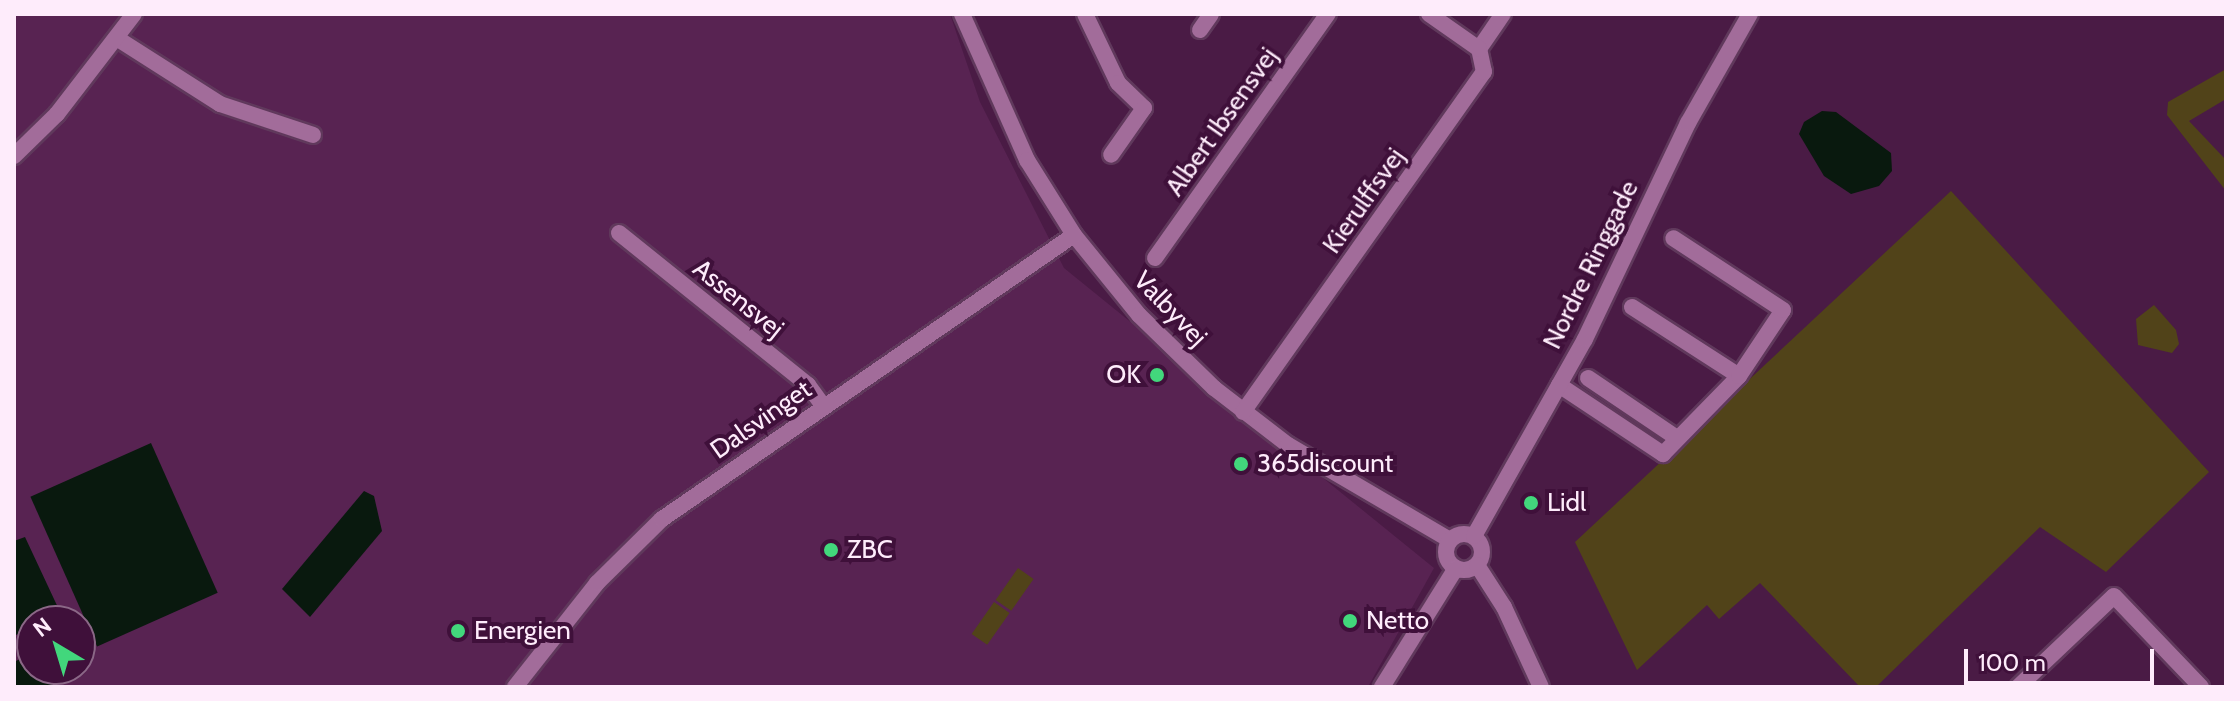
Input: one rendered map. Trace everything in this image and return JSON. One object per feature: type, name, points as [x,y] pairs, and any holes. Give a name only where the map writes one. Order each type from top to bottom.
[{"type":"street","points":[[14,156],[57,114],[118,39],[134,14]]},
{"type":"street","name":"Valbyvej","points":[[962,14],[1008,122],[1074,235],[1139,315],[1243,412],[1321,465],[1450,540]]},
{"type":"street","points":[[1085,14],[1118,83],[1144,108],[1111,155]]},
{"type":"street","points":[[1200,30],[1211,14]]},
{"type":"street","name":"Albert Ibsensvej","points":[[1155,258],[1328,14]]},
{"type":"street","points":[[1429,14],[1479,49]]},
{"type":"street","name":"Kierulffsvej","points":[[1243,412],[1484,72],[1479,49],[1503,14]]},
{"type":"street","name":"Nordre Ringgade","points":[[1474,536],[1559,385],[1688,123],[1750,14]]},
{"type":"street","points":[[118,39],[220,104],[313,135]]},
{"type":"street","name":"Assensvej","points":[[619,233],[808,385],[823,406]]},
{"type":"street","name":"Dalsvinget","points":[[515,687],[631,548],[699,492],[1074,235]]},
{"type":"street","points":[[1559,385],[1663,454],[1739,376],[1783,310],[1673,238]]},
{"type":"street","points":[[1632,307],[1739,376]]},
{"type":"street","points":[[1588,378],[1677,438]]},
{"type":"street","points":[[1456,568],[1446,555],[1450,540],[1463,534],[1474,536],[1482,550],[1477,565]]},
{"type":"street","points":[[1382,687],[1456,568],[1477,565]]},
{"type":"street","points":[[1477,565],[1504,607],[1541,687]]},
{"type":"street","points":[[2018,687],[2114,596],[2201,687]]},
{"type":"shaded area","points":[[14,14],[950,14],[980,102],[1064,268],[1434,568],[1368,687],[14,687]]},
{"type":"shaded area","points":[[2226,69],[2226,99],[2189,121],[2226,160],[2226,191],[2167,115],[2168,102]]},
{"type":"shaded area","points":[[1822,111],[1836,112],[1891,153],[1892,171],[1879,186],[1851,194],[1824,176],[1799,134],[1804,122]]},
{"type":"shaded area","points":[[1951,191],[2209,472],[2106,572],[2040,527],[1876,687],[1860,687],[1760,583],[1719,619],[1707,605],[1637,670],[1575,542]]},
{"type":"shaded area","points":[[2154,305],[2176,330],[2179,344],[2172,353],[2138,345],[2136,319]]},
{"type":"shaded area","points":[[151,443],[218,593],[97,647],[96,605],[79,605],[30,497]]},
{"type":"shaded area","points":[[364,491],[374,496],[382,531],[310,617],[282,589]]},
{"type":"shaded area","points":[[25,537],[57,605],[16,605],[14,636],[14,541]]},
{"type":"shaded area","points":[[1018,568],[1034,579],[1011,611],[996,600]]},
{"type":"shaded area","points":[[994,602],[1010,613],[987,645],[972,634]]},
{"type":"shaded area","points":[[14,662],[16,685],[53,687],[14,687]]},
{"type":"place","name":"OK","points":[[1157,375]]},
{"type":"place","name":"365discount","points":[[1241,464]]},
{"type":"place","name":"Lidl","points":[[1531,503]]},
{"type":"place","name":"ZBC","points":[[831,550]]},
{"type":"place","name":"Netto","points":[[1350,621]]},
{"type":"place","name":"Energien","points":[[458,631]]}]
